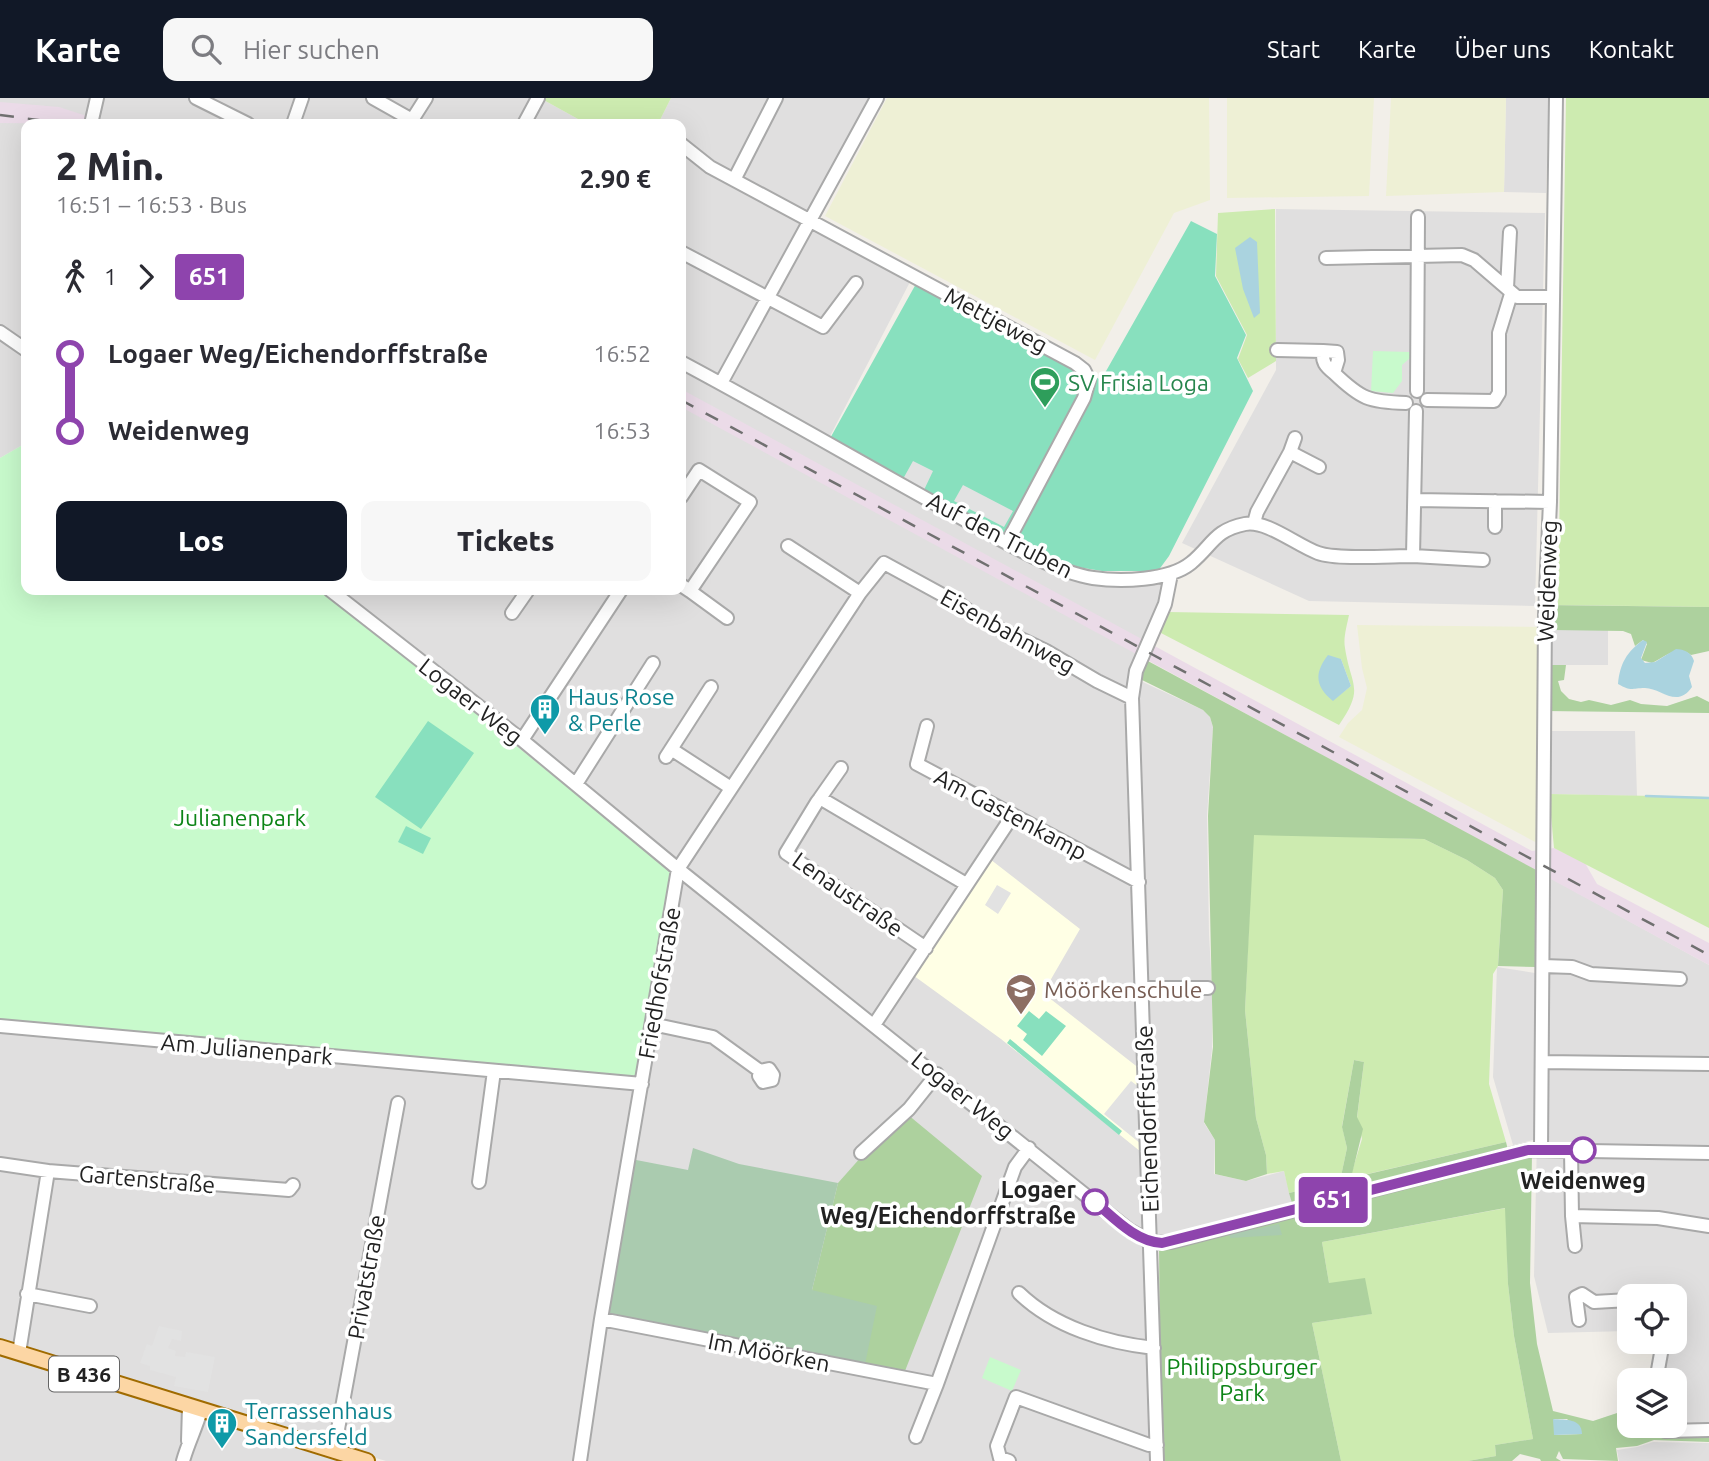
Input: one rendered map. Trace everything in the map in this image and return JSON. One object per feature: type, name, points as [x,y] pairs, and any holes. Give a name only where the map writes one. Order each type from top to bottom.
[{"type":"main road","name":"B 436","points":[[0,1347],[367,1461]]},
{"type":"street","points":[[92,119],[97,98]]},
{"type":"street","points":[[196,98],[238,119]]},
{"type":"street","points":[[295,119],[302,98]]},
{"type":"street","points":[[373,98],[410,119]]},
{"type":"street","points":[[413,119],[426,98]]},
{"type":"street","points":[[527,119],[538,98]]},
{"type":"street","points":[[734,180],[776,98]]},
{"type":"street","points":[[721,383],[765,298],[877,98]]},
{"type":"street","name":"Weidenweg","points":[[1541,1149],[1545,615],[1550,502],[1556,98]]},
{"type":"street","points":[[686,148],[710,167],[810,219]]},
{"type":"street","points":[[1416,391],[1418,217]]},
{"type":"street","name":"Mettjeweg","points":[[810,219],[1084,370],[1089,380],[1084,398],[1007,542]]},
{"type":"street","points":[[1426,400],[1497,399],[1499,332],[1509,291],[1510,232]]},
{"type":"street","points":[[686,255],[765,298],[820,333],[856,283]]},
{"type":"street","points":[[1326,258],[1462,255],[1474,260],[1517,297],[1552,297]]},
{"type":"street","points":[[0,332],[21,347]]},
{"type":"street","points":[[1278,350],[1337,352],[1334,373],[1368,400],[1411,407],[1424,408],[1426,400],[1423,393],[1416,391],[1408,394],[1411,407],[1415,499],[1413,556]]},
{"type":"street","name":"Auf den Truben","points":[[686,365],[1007,542],[1060,568],[1092,578],[1130,579],[1171,574],[1188,565],[1223,531],[1254,523]]},
{"type":"street","points":[[1295,438],[1254,523],[1320,554],[1483,559]]},
{"type":"street","points":[[1290,452],[1319,467]]},
{"type":"street","points":[[686,486],[699,470],[750,502],[686,587]]},
{"type":"street","points":[[1415,499],[1550,502]]},
{"type":"street","points":[[1495,527],[1496,501]]},
{"type":"street","points":[[788,546],[860,593]]},
{"type":"street","name":"Friedhofstraße","points":[[580,1461],[601,1319],[678,869],[860,593],[884,563]]},
{"type":"street","name":"Eisenbahnweg","points":[[884,563],[961,605],[979,619],[1046,650],[1097,681],[1132,698]]},
{"type":"street","name":"Eichendorffstraße","points":[[1157,1461],[1152,1243],[1132,698],[1136,671],[1165,604],[1171,574]]},
{"type":"street","points":[[686,589],[727,618]]},
{"type":"street","name":"Logaer Weg","points":[[336,595],[522,740],[678,869],[1129,1230],[1152,1243]]},
{"type":"street","points":[[512,613],[525,595]]},
{"type":"street","points":[[522,740],[618,595]]},
{"type":"street","points":[[576,784],[653,663]]},
{"type":"street","points":[[710,687],[668,753],[731,788]]},
{"type":"street","name":"Am Gastenkamp","points":[[927,726],[917,764],[1139,883]]},
{"type":"street","name":"Lenaustraße","points":[[841,768],[786,853],[926,948]]},
{"type":"street","points":[[820,798],[966,884]]},
{"type":"street","name":"Lenaustraße","points":[[874,1025],[1013,815]]},
{"type":"street","points":[[1543,966],[1572,967],[1591,974],[1680,979]]},
{"type":"street","points":[[1142,988],[1208,988]]},
{"type":"street","points":[[652,1024],[713,1037],[760,1071]]},
{"type":"street","name":"Am Julianenpark","points":[[0,1026],[642,1084]]},
{"type":"street","points":[[1542,1062],[1709,1064]]},
{"type":"street","points":[[479,1182],[494,1071]]},
{"type":"street","points":[[861,1153],[909,1109],[937,1074]]},
{"type":"street","name":"Privatstraße","points":[[334,1451],[398,1103]]},
{"type":"street","points":[[916,1437],[1015,1167],[1029,1148]]},
{"type":"street","points":[[1152,1243],[1171,1242],[1516,1153],[1541,1149],[1709,1153]]},
{"type":"street","points":[[1571,1150],[1575,1246]]},
{"type":"street","name":"Gartenstraße","points":[[0,1164],[48,1171],[289,1190],[293,1185]]},
{"type":"street","points":[[19,1353],[48,1171]]},
{"type":"street","points":[[1572,1216],[1658,1218],[1709,1226]]},
{"type":"street","points":[[1574,1282],[1578,1308],[1585,1310],[1594,1302],[1617,1301]]},
{"type":"street","points":[[1019,1293],[1031,1305],[1100,1338],[1131,1346],[1154,1348]]},
{"type":"street","points":[[27,1294],[90,1306]]},
{"type":"street","name":"Im Möörken","points":[[601,1319],[937,1384]]},
{"type":"street","points":[[1009,1461],[1000,1458],[998,1446],[1016,1397],[1149,1445],[1157,1445]]},
{"type":"street","points":[[183,1461],[196,1426],[195,1408]]},
{"type":"street","points":[[1687,1430],[1709,1430]]},
{"type":"shaded area","points":[[0,98],[196,98],[238,119],[21,119],[21,446],[0,458]]},
{"type":"shaded area","points":[[210,98],[540,98],[578,119],[250,119]]},
{"type":"shaded area","points":[[671,98],[871,98],[803,221],[911,280],[827,442],[1052,568],[1161,580],[1164,585],[1163,596],[1130,676],[1203,710],[1210,717],[1213,727],[1207,816],[1212,1049],[1204,1123],[1215,1140],[1214,1174],[1246,1181],[1284,1171],[1293,1206],[1148,1239],[1153,1461],[585,1461],[678,869],[337,595],[686,595],[686,119],[660,119]]},
{"type":"shaded area","points":[[887,98],[1209,98],[1210,200],[1174,213],[1095,360],[825,216]]},
{"type":"shaded area","points":[[1227,98],[1374,98],[1369,196],[1227,198]]},
{"type":"shaded area","points":[[1391,98],[1506,98],[1504,192],[1386,196]]},
{"type":"shaded area","points":[[1506,98],[1549,98],[1546,193],[1504,192]]},
{"type":"shaded area","points":[[0,102],[59,107],[96,119],[21,119],[21,123],[0,123]]},
{"type":"shaded area","points":[[1276,209],[1545,213],[1535,606],[1309,601],[1182,543],[1276,370]]},
{"type":"shaded area","points":[[686,392],[1532,851],[1554,848],[1585,863],[1597,884],[1709,943],[1709,965],[686,410]]},
{"type":"shaded area","points":[[913,461],[933,471],[924,490],[903,479]]},
{"type":"shaded area","points":[[963,485],[1013,511],[1004,527],[954,501]]},
{"type":"shaded area","points":[[1357,625],[1538,627],[1537,843],[1339,737],[1348,723],[1362,710],[1367,688]]},
{"type":"shaded area","points":[[1552,629],[1608,629],[1608,665],[1552,665]]},
{"type":"shaded area","points":[[1548,731],[1635,731],[1637,796],[1549,794]]},
{"type":"shaded area","name":"Möörkenschule","points":[[986,856],[1080,929],[1043,993],[1140,1069],[1146,1156],[1001,1039],[910,973]]},
{"type":"shaded area","points":[[1543,874],[1709,965],[1709,1423],[1687,1423],[1687,1368],[1663,1368],[1666,1354],[1687,1354],[1687,1284],[1617,1284],[1617,1331],[1548,1333],[1534,1276],[1537,1139],[1513,1145],[1493,1077],[1497,967],[1541,974]]},
{"type":"shaded area","points":[[997,885],[1011,893],[998,914],[985,905]]},
{"type":"shaded area","points":[[0,1031],[634,1090],[573,1461],[386,1461],[197,1405],[0,1342]]},
{"type":"shaded area","points":[[1131,1081],[1139,1087],[1141,1144],[1104,1114]]},
{"type":"shaded area","points":[[693,1148],[739,1164],[838,1183],[812,1290],[877,1306],[864,1369],[606,1314],[631,1159],[688,1170]]},
{"type":"shaded area","points":[[1279,1224],[1282,1235],[1230,1238],[1228,1230],[1257,1229]]},
{"type":"shaded area","points":[[159,1326],[182,1331],[181,1341],[172,1339],[168,1348],[176,1351],[175,1356],[185,1357],[186,1352],[215,1357],[208,1392],[174,1386],[176,1377],[150,1370],[150,1366],[140,1363],[147,1344],[152,1346]]},
{"type":"shaded area","points":[[0,1356],[338,1461],[0,1461]]},
{"type":"shaded area","points":[[1653,1442],[1709,1443],[1709,1461],[1619,1461],[1617,1450]]},
{"type":"green space","points":[[540,98],[671,98],[660,119],[578,119]]},
{"type":"green space","points":[[1566,98],[1709,98],[1709,607],[1558,605]]},
{"type":"green space","points":[[1275,209],[1276,361],[1248,378],[1238,359],[1247,335],[1216,276],[1218,213]]},
{"type":"green space","name":"SV Frisia Loga","points":[[1191,221],[1217,234],[1215,276],[1246,335],[1237,358],[1253,391],[1169,556],[1158,571],[1102,571],[1071,566],[901,482],[828,442],[917,282],[1101,380]]},
{"type":"green space","points":[[1373,351],[1410,352],[1410,358],[1402,365],[1402,381],[1393,393],[1371,391]]},
{"type":"green space","name":"Julianenpark","points":[[21,446],[21,595],[329,595],[674,873],[639,1080],[0,1025],[0,458]]},
{"type":"green space","points":[[1545,605],[1709,607],[1709,651],[1691,655],[1676,651],[1652,663],[1641,660],[1647,644],[1643,640],[1635,646],[1631,634],[1623,631],[1552,630],[1552,665],[1566,665],[1564,680],[1558,681],[1561,691],[1569,699],[1611,705],[1630,700],[1641,704],[1667,706],[1697,696],[1709,702],[1709,713],[1545,711]]},
{"type":"green space","points":[[1168,612],[1349,615],[1345,644],[1354,687],[1352,702],[1339,725],[1159,632]],"holes":[[[1341,659],[1351,686],[1333,700]]]},
{"type":"green space","points":[[1146,660],[1540,872],[1536,967],[1498,966],[1503,890],[1495,878],[1467,860],[1424,839],[1254,835],[1245,1010],[1256,1118],[1266,1155],[1267,1174],[1246,1181],[1215,1174],[1215,1140],[1204,1122],[1213,1047],[1208,816],[1213,727],[1210,717],[1203,710],[1142,680]]},
{"type":"green space","points":[[428,721],[474,753],[421,829],[375,797]]},
{"type":"green space","points":[[1549,794],[1709,797],[1709,928],[1554,848]]},
{"type":"green space","points":[[406,826],[431,838],[423,854],[398,842]]},
{"type":"green space","points":[[1253,834],[1424,839],[1467,860],[1495,878],[1503,890],[1498,966],[1493,974],[1489,1084],[1506,1142],[1350,1178],[1362,1139],[1357,1118],[1364,1062],[1354,1060],[1342,1126],[1347,1148],[1340,1181],[1289,1193],[1284,1171],[1267,1174],[1266,1155],[1256,1118],[1245,1010]]},
{"type":"green space","points":[[1029,1011],[1039,1019],[1046,1011],[1066,1026],[1042,1056],[1023,1040],[1027,1034],[1017,1026]]},
{"type":"green space","points":[[1010,1039],[1122,1131],[1119,1135],[1007,1043]]},
{"type":"green space","points":[[1354,1060],[1364,1062],[1357,1117],[1363,1129],[1351,1178],[1506,1142],[1508,1150],[1292,1203],[1289,1193],[1340,1181],[1347,1148],[1342,1127]]},
{"type":"green space","points":[[907,1114],[982,1176],[903,1376],[864,1369],[812,1290],[838,1183],[862,1156]]},
{"type":"green space","name":"Philippsburger Park","points":[[1532,1153],[1530,1283],[1537,1344],[1553,1411],[1593,1421],[1617,1413],[1617,1438],[1687,1438],[1687,1432],[1709,1432],[1709,1442],[1654,1440],[1637,1446],[1616,1448],[1618,1461],[1563,1459],[1559,1451],[1556,1458],[1561,1461],[1541,1461],[1520,1454],[1512,1461],[1468,1461],[1496,1456],[1495,1445],[1533,1439],[1514,1336],[1508,1284],[1505,1208],[1322,1242],[1329,1283],[1365,1278],[1372,1314],[1312,1323],[1341,1461],[1161,1461],[1159,1246]],"holes":[[[1554,1419],[1567,1419],[1582,1434],[1554,1435]]]},
{"type":"green space","points":[[1506,1208],[1508,1284],[1514,1336],[1533,1439],[1495,1445],[1496,1456],[1468,1461],[1341,1461],[1312,1323],[1371,1314],[1329,1283],[1322,1242]]},
{"type":"green space","points":[[990,1357],[1021,1370],[1012,1391],[982,1378]]},
{"type":"water","points":[[1250,237],[1257,242],[1260,313],[1254,318],[1243,289],[1235,248]]},
{"type":"water","points":[[1643,640],[1647,642],[1641,658],[1645,663],[1655,662],[1676,649],[1691,656],[1694,661],[1689,676],[1692,687],[1686,693],[1675,697],[1651,689],[1629,689],[1618,684],[1625,659]]},
{"type":"water","points":[[1328,655],[1341,659],[1351,686],[1333,701],[1318,680],[1320,668]]},
{"type":"water","points":[[1553,1419],[1576,1422],[1582,1434],[1554,1435]]},
{"type":"waterway","points":[[1646,796],[1709,798]]},
{"type":"railway","points":[[0,115],[31,119]]},
{"type":"railway","points":[[686,403],[1709,955]]},
{"type":"bus line","name":"651","points":[[1095,1202],[1129,1230],[1152,1243],[1162,1243],[1528,1150],[1583,1150]]},
{"type":"place","name":"SV Frisia Loga","points":[[1045,409]]},
{"type":"place","name":"Haus Rose & Perle","points":[[545,736]]},
{"type":"place","name":"Möörkenschule","points":[[1021,1016]]},
{"type":"place","name":"Weidenweg","points":[[1583,1150]]},
{"type":"place","name":"Logaer Weg/Eichendorffstraße","points":[[1095,1202]]},
{"type":"place","name":"Terrassenhaus Sandersfeld","points":[[222,1450]]}]
